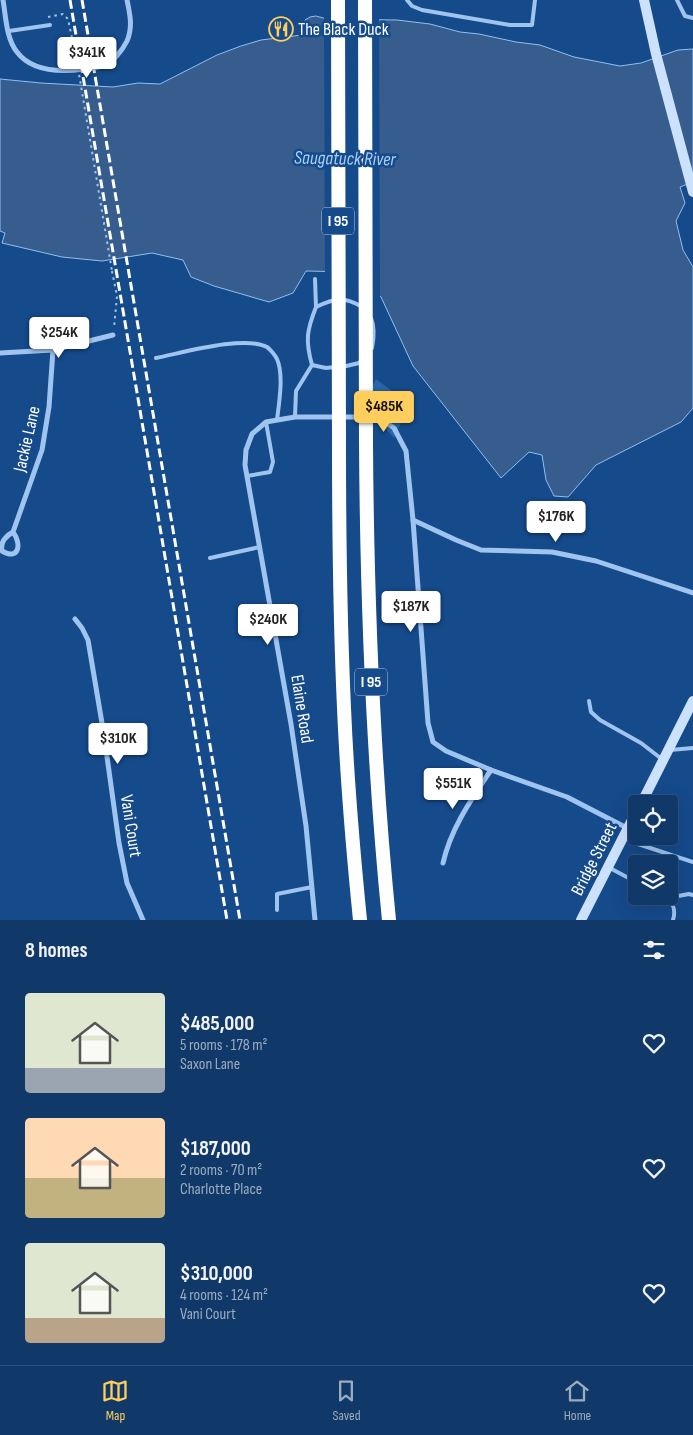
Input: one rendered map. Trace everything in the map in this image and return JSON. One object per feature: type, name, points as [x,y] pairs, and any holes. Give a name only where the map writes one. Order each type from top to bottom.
[{"type":"highway","name":"I 95","points":[[338,0],[339,443],[342,673],[348,783],[360,920]]},
{"type":"highway","name":"I 95","points":[[365,0],[368,592],[377,776],[389,920]]},
{"type":"main road","points":[[644,0],[691,188]]},
{"type":"main road","points":[[646,795],[693,701]]},
{"type":"main road","name":"Bridge Street","points":[[581,920],[628,828]]},
{"type":"street","points":[[4,0],[9,31],[15,49],[27,61],[59,71],[102,67],[117,55],[127,42],[130,31],[131,21],[127,0]]},
{"type":"street","points":[[0,353],[53,350],[113,336]]},
{"type":"street","name":"Jackie Lane","points":[[13,532],[42,450],[49,407],[53,350]]},
{"type":"street","points":[[266,422],[295,417],[378,417],[394,428],[406,451],[428,723],[433,742],[446,751],[491,770],[566,797],[626,832]]},
{"type":"street","name":"Elaine Road","points":[[266,422],[252,434],[246,450],[245,465],[291,724],[306,826],[315,920]]},
{"type":"street","points":[[413,520],[480,550],[552,552],[596,562],[693,593]]},
{"type":"street","name":"Vani Court","points":[[75,619],[88,640],[126,883],[143,920]]},
{"type":"street","points":[[443,863],[446,847],[461,816],[491,770]]},
{"type":"lane","points":[[407,0],[412,6],[422,10],[510,25],[532,25],[535,0]]},
{"type":"lane","points":[[677,0],[685,16],[693,18]]},
{"type":"lane","points":[[9,31],[50,25]]},
{"type":"lane","points":[[295,417],[296,392],[312,365],[306,339],[316,306],[315,278]]},
{"type":"lane","points":[[312,365],[326,368],[345,367],[359,363],[370,352],[374,339],[374,324],[366,309],[355,302],[342,298],[316,306]]},
{"type":"lane","points":[[156,358],[221,344],[250,343],[268,347],[277,359],[280,377],[277,420]]},
{"type":"lane","points":[[247,476],[270,472],[273,462],[266,422]]},
{"type":"lane","points":[[210,558],[260,547]]},
{"type":"lane","points":[[589,701],[591,712],[600,720],[640,743],[663,760]]},
{"type":"lane","points":[[668,750],[693,748]]},
{"type":"lane","points":[[626,832],[638,844],[693,862]]},
{"type":"lane","points":[[608,867],[628,878]]},
{"type":"lane","points":[[277,910],[278,894],[312,887]]},
{"type":"lane","points":[[678,895],[693,895]]},
{"type":"lane","points":[[673,905],[673,920]]},
{"type":"path","points":[[48,17],[63,14],[68,19],[77,62],[117,296],[113,336]]},
{"type":"shaded area","points":[[376,379],[409,406],[394,438],[385,428],[367,418],[371,388]]},
{"type":"water","name":"Saugatuck River","points":[[316,16],[327,19],[397,20],[430,24],[460,32],[540,45],[574,57],[620,66],[641,63],[678,50],[693,49],[693,182],[680,187],[685,203],[676,221],[683,250],[693,267],[693,408],[681,422],[596,465],[568,497],[554,496],[546,480],[542,455],[529,452],[501,478],[413,366],[381,297],[353,272],[306,271],[293,293],[269,302],[214,286],[191,277],[183,260],[152,253],[102,261],[62,257],[2,243],[5,233],[0,231],[0,79],[113,87],[138,83],[160,84],[217,55],[241,46],[261,40],[307,33],[305,20]]},
{"type":"pier","points":[[324,16],[379,17],[380,300],[352,274],[325,274]]},
{"type":"railway","points":[[70,0],[227,920]]},
{"type":"railway","points":[[82,0],[240,920]]},
{"type":"place","name":"The Black Duck","points":[[281,29]]}]
